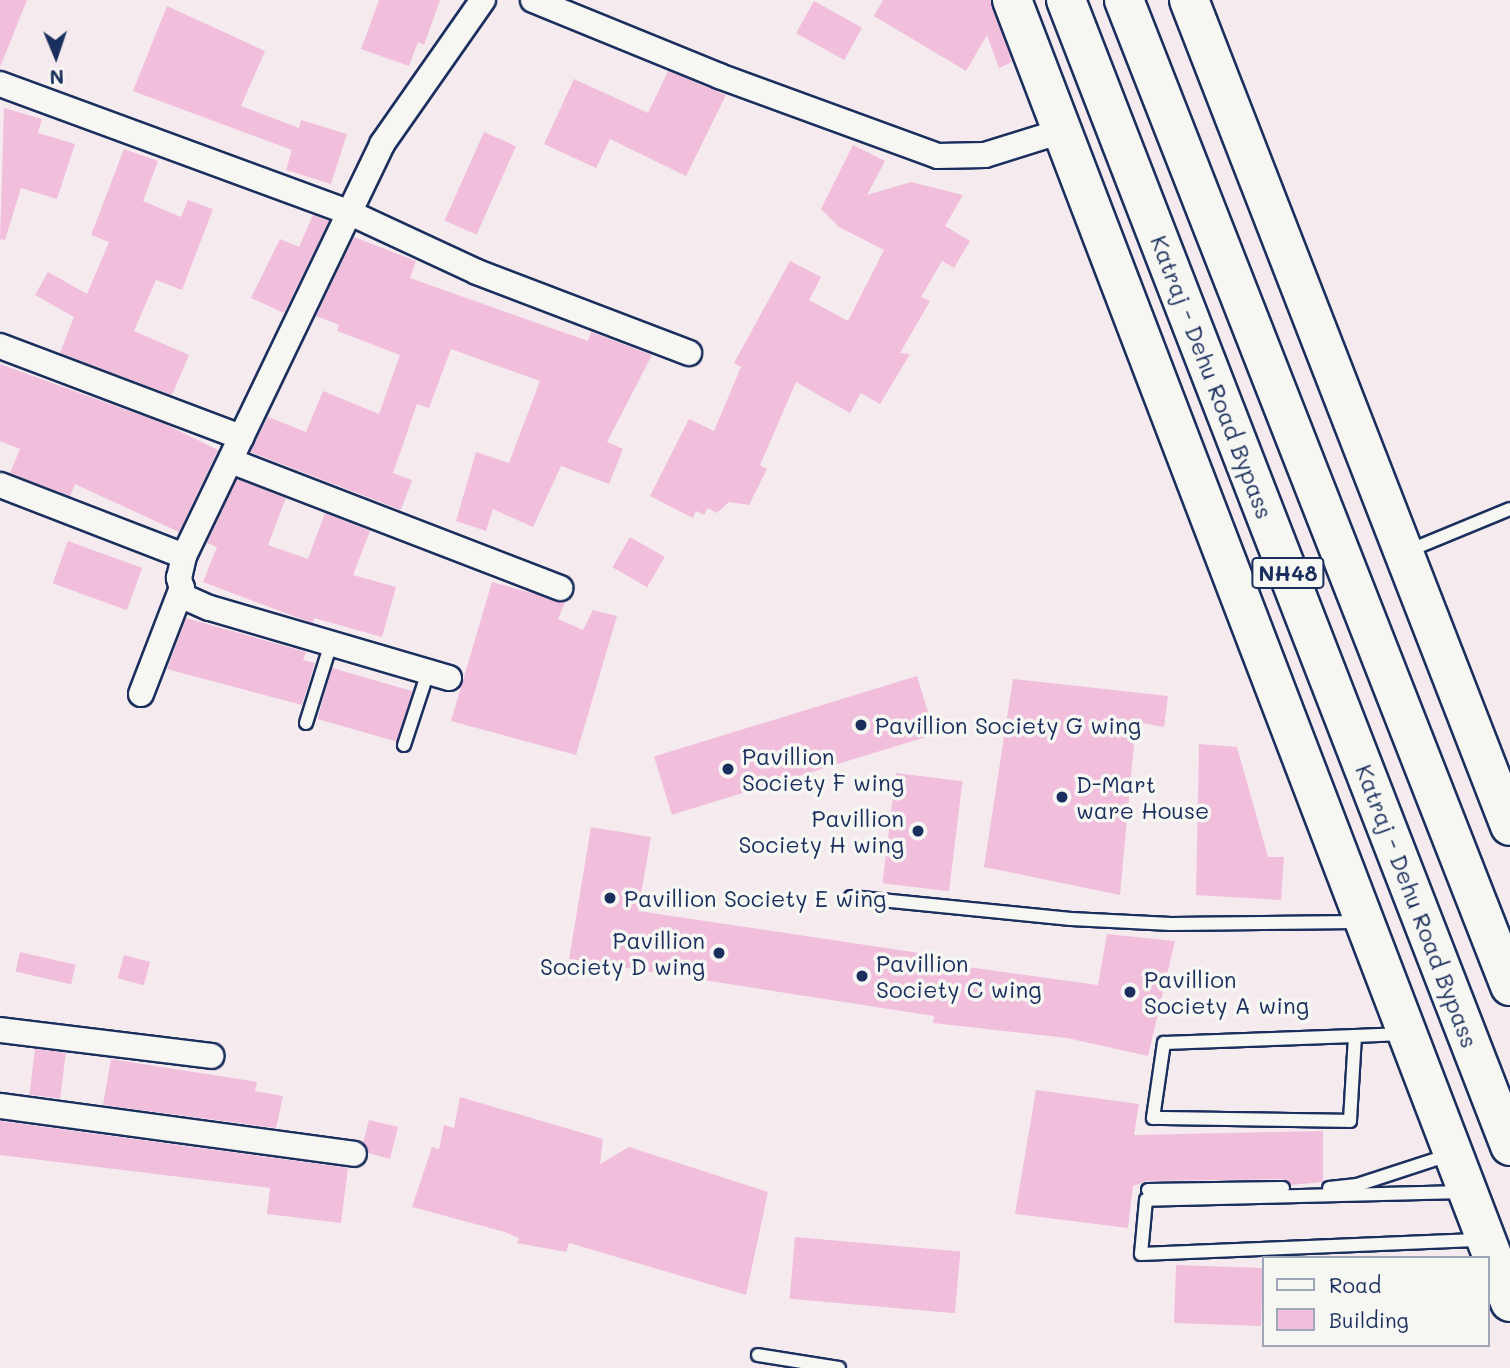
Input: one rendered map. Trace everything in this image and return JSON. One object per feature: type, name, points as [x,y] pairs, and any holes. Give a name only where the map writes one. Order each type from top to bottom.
[{"type":"main road","points":[[1012,0],[1228,573],[1366,922],[1406,1034],[1510,1302]]},
{"type":"main road","name":"Katraj - Dehu Road Bypass","points":[[1066,0],[1510,1146]]},
{"type":"main road","name":"NH48","points":[[1124,0],[1510,986]]},
{"type":"main road","points":[[1189,0],[1510,826]]},
{"type":"street","points":[[438,675],[209,608],[184,597],[184,556],[348,212],[408,102],[483,0]]},
{"type":"street","points":[[533,0],[719,76],[938,156],[985,155],[1062,131]]},
{"type":"street","points":[[0,84],[348,212],[477,272],[689,354]]},
{"type":"street","points":[[0,346],[241,437]]},
{"type":"street","points":[[230,461],[560,588]]},
{"type":"street","points":[[0,485],[184,556]]},
{"type":"street","points":[[141,694],[182,588]]},
{"type":"street","points":[[0,1030],[211,1056]]},
{"type":"street","points":[[0,1106],[354,1154]]},
{"type":"lane","points":[[1405,552],[1510,509]]},
{"type":"lane","points":[[306,723],[331,643]]},
{"type":"lane","points":[[404,745],[438,675]]},
{"type":"lane","points":[[851,897],[1072,919],[1171,924],[1366,922]]},
{"type":"lane","points":[[1355,1035],[1350,1121],[1153,1118],[1164,1043],[1355,1035],[1406,1034]]},
{"type":"lane","points":[[1148,1190],[1337,1188],[1453,1154]]},
{"type":"lane","points":[[1468,1192],[1146,1200],[1141,1254],[1486,1240]]},
{"type":"lane","points":[[758,1355],[838,1368]]},
{"type":"building","points":[[0,0],[27,0],[1,65],[0,65]]},
{"type":"building","points":[[379,0],[440,0],[424,45],[418,42],[409,66],[361,49]]},
{"type":"building","points":[[883,0],[991,0],[1012,62],[999,68],[987,35],[966,71],[874,16]]},
{"type":"building","points":[[814,1],[862,28],[844,60],[796,33]]},
{"type":"building","points":[[167,6],[265,51],[241,106],[299,128],[301,120],[347,134],[331,184],[286,170],[292,150],[133,91]]},
{"type":"building","points":[[668,71],[726,95],[686,176],[610,139],[596,168],[544,144],[574,79],[648,113]]},
{"type":"building","points":[[4,108],[42,119],[38,133],[75,144],[57,199],[21,188],[5,240],[0,239]]},
{"type":"building","points":[[484,132],[516,146],[477,235],[445,221]]},
{"type":"building","points":[[853,145],[885,161],[867,195],[911,182],[963,195],[945,226],[970,241],[954,268],[942,261],[921,297],[930,301],[900,353],[910,354],[880,404],[861,393],[850,413],[796,382],[760,465],[767,469],[749,505],[729,502],[717,513],[708,508],[704,515],[696,511],[693,518],[650,496],[689,419],[714,431],[741,367],[734,363],[790,261],[821,277],[809,300],[848,321],[884,250],[839,227],[821,209]]},
{"type":"building","points":[[124,149],[158,161],[143,201],[181,217],[188,200],[213,209],[182,290],[156,280],[134,331],[189,355],[172,395],[60,353],[74,317],[35,295],[48,272],[87,294],[109,242],[91,235]]},
{"type":"building","points":[[313,215],[329,221],[284,313],[251,298],[280,239],[299,247]]},
{"type":"building","points":[[354,237],[416,261],[410,278],[588,341],[591,332],[652,355],[607,442],[623,449],[609,484],[561,466],[533,527],[493,509],[486,531],[456,521],[476,452],[509,463],[540,381],[451,349],[429,408],[417,404],[393,473],[412,480],[401,510],[250,452],[268,417],[306,432],[323,391],[379,414],[400,355],[337,331],[339,325],[316,316]]},
{"type":"building","points":[[0,364],[165,424],[218,450],[179,532],[75,484],[70,496],[10,473],[20,449],[0,441]]},
{"type":"building","points":[[237,479],[286,498],[268,545],[308,559],[325,513],[370,531],[353,575],[396,587],[382,637],[314,618],[313,623],[203,582],[217,547],[207,543]]},
{"type":"building","points":[[630,537],[665,557],[647,587],[612,567]]},
{"type":"building","points":[[68,541],[142,568],[127,610],[53,583]]},
{"type":"building","points":[[492,582],[565,602],[558,619],[583,630],[593,610],[617,616],[576,755],[451,721]]},
{"type":"building","points":[[186,618],[306,652],[303,660],[315,663],[302,705],[167,669]]},
{"type":"building","points":[[332,668],[413,691],[398,742],[317,719]]},
{"type":"building","points":[[917,676],[935,734],[672,815],[654,756]]},
{"type":"building","name":"D-Mart ware House","points":[[1013,679],[1168,696],[1164,727],[1136,722],[1120,895],[984,867]]},
{"type":"building","points":[[1199,744],[1237,747],[1268,857],[1284,857],[1281,900],[1196,895]]},
{"type":"building","name":"Pavillion Society H wing","points":[[896,773],[963,781],[949,891],[882,883]]},
{"type":"building","points":[[591,827],[651,837],[638,911],[933,955],[932,962],[1098,985],[1107,934],[1175,941],[1148,1056],[1067,1038],[933,1023],[934,1016],[569,959]]},
{"type":"building","points":[[20,952],[76,965],[71,984],[16,971]]},
{"type":"building","points":[[124,955],[150,962],[144,985],[118,978]]},
{"type":"building","points":[[35,1049],[66,1053],[60,1098],[29,1095]]},
{"type":"building","points":[[111,1059],[257,1082],[255,1091],[283,1096],[276,1128],[103,1105]]},
{"type":"building","points":[[1036,1090],[1139,1104],[1134,1135],[1323,1131],[1323,1182],[1291,1185],[1283,1179],[1147,1181],[1133,1186],[1128,1228],[1015,1214]]},
{"type":"building","points":[[460,1097],[603,1139],[600,1164],[629,1147],[768,1192],[746,1295],[569,1243],[566,1252],[517,1243],[519,1238],[505,1232],[412,1207],[432,1147],[439,1149],[444,1125],[454,1128]]},
{"type":"building","points":[[369,1120],[398,1127],[390,1159],[368,1153],[363,1143]]},
{"type":"building","points":[[0,1121],[348,1168],[341,1223],[267,1214],[270,1188],[0,1155]]},
{"type":"building","points":[[795,1237],[960,1251],[955,1313],[790,1299]]},
{"type":"building","points":[[1176,1265],[1262,1268],[1261,1326],[1174,1323]]},
{"type":"place","name":"Pavillion Society G wing","points":[[861,725]]},
{"type":"place","name":"Pavillion Society F wing","points":[[728,769]]},
{"type":"place","name":"D-Mart ware House","points":[[1062,797]]},
{"type":"place","name":"Pavillion Society H wing","points":[[918,831]]},
{"type":"place","name":"Pavillion Society E wing","points":[[610,898]]},
{"type":"place","name":"Pavillion Society D wing","points":[[719,953]]},
{"type":"place","name":"Pavillion Society C wing","points":[[862,976]]},
{"type":"place","name":"Pavillion Society A wing","points":[[1130,992]]}]
